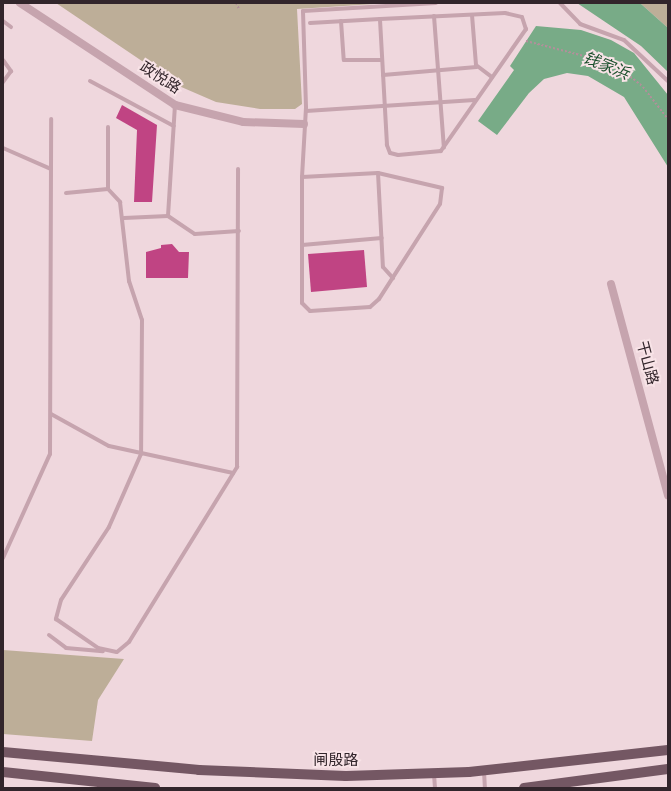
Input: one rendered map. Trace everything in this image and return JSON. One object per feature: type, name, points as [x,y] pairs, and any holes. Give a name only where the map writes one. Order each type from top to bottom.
[{"type":"main road","name":"闸殷路","points":[[3,752],[290,775],[434,774],[668,750]]},
{"type":"main road","points":[[524,788],[668,769]]},
{"type":"main road","points":[[3,772],[90,785],[155,788]]},
{"type":"street","name":"政悦路","points":[[20,3],[175,105],[243,122],[304,124]]},
{"type":"street","name":"干山路","points":[[611,284],[668,495]]},
{"type":"lane","points":[[302,177],[378,173],[436,184],[444,194],[393,278],[370,307],[310,312],[302,303],[302,177],[304,124],[306,111],[303,11],[436,3]]},
{"type":"lane","points":[[560,3],[580,24],[624,40],[668,81]]},
{"type":"lane","points":[[310,23],[341,21],[472,14],[505,13],[522,17],[526,29],[475,100],[441,152],[405,154],[390,153],[384,105],[380,19]]},
{"type":"lane","points":[[472,14],[477,67]]},
{"type":"lane","points":[[434,16],[439,102],[444,148]]},
{"type":"lane","points":[[3,21],[12,27]]},
{"type":"lane","points":[[341,21],[344,60],[382,60]]},
{"type":"lane","points":[[3,60],[11,71],[3,82]]},
{"type":"lane","points":[[383,75],[477,67],[492,77]]},
{"type":"lane","points":[[90,81],[174,126]]},
{"type":"lane","points":[[306,111],[475,100]]},
{"type":"lane","points":[[168,216],[175,105]]},
{"type":"lane","points":[[3,558],[49,462],[51,414],[51,119]]},
{"type":"lane","points":[[108,127],[108,189],[120,202],[124,218],[129,281],[142,320],[141,454],[109,527],[64,594],[56,619],[98,648],[111,652]]},
{"type":"lane","points":[[3,148],[51,169]]},
{"type":"lane","points":[[50,635],[66,648],[111,652],[123,649],[129,642],[238,463],[238,170]]},
{"type":"lane","points":[[378,173],[383,267],[393,278]]},
{"type":"lane","points":[[66,192],[108,189]]},
{"type":"lane","points":[[124,218],[168,216],[195,234],[239,231]]},
{"type":"lane","points":[[302,245],[382,238]]},
{"type":"lane","points":[[51,414],[64,418],[74,429],[98,441],[141,454],[233,473]]},
{"type":"lane","points":[[484,770],[485,788]]},
{"type":"lane","points":[[434,774],[435,788]]},
{"type":"path","points":[[236,3],[239,9]]},
{"type":"path","points":[[519,40],[615,64],[630,74],[668,119]]},
{"type":"shaded area","points":[[56,3],[390,3],[297,9],[302,104],[295,109],[260,109],[216,102],[179,86]]},
{"type":"shaded area","points":[[640,3],[668,3],[668,28]]},
{"type":"shaded area","points":[[3,650],[124,659],[98,700],[92,741],[3,734]]},
{"type":"water","points":[[577,3],[640,3],[668,28],[668,72],[641,46]]},
{"type":"water","name":"钱家浜","points":[[536,26],[581,30],[611,40],[634,53],[668,95],[668,167],[624,97],[588,76],[567,73],[544,79],[529,93],[497,135],[478,121],[514,70],[510,66]]},
{"type":"building","points":[[122,105],[157,125],[152,202],[134,202],[137,130],[116,118]]},
{"type":"building","points":[[172,244],[179,252],[189,252],[188,278],[146,278],[146,252],[161,248],[161,245]]},
{"type":"building","points":[[364,250],[367,287],[311,292],[308,254]]}]
